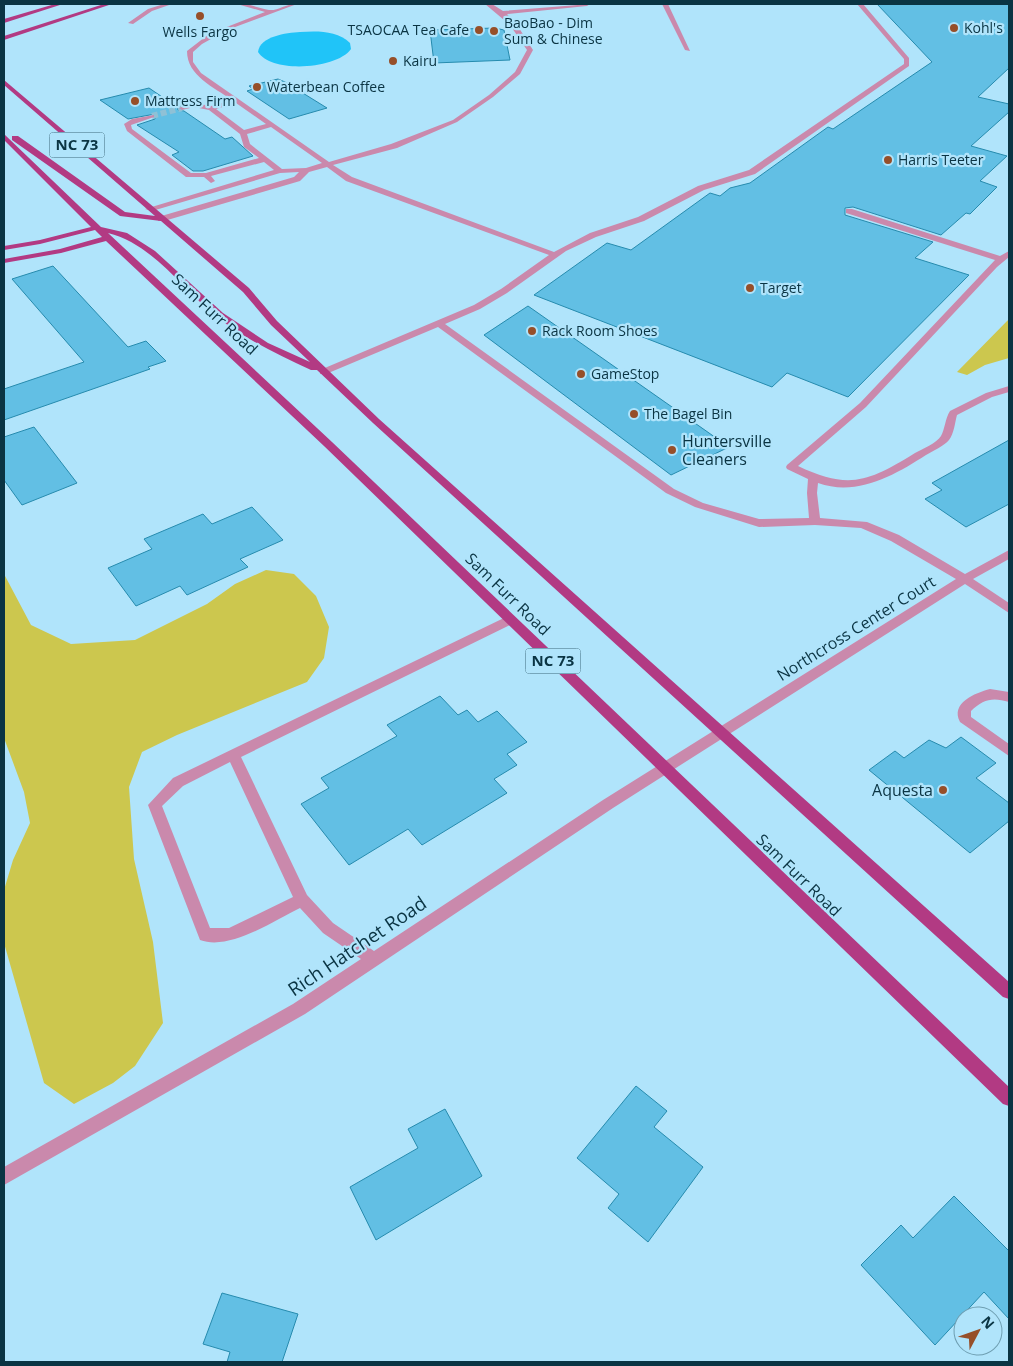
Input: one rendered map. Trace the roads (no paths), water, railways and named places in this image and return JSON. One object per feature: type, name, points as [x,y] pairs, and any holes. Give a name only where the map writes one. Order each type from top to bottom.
[{"type":"main road","points":[[4,21],[60,4]]},
{"type":"main road","points":[[4,38],[109,4]]},
{"type":"main road","name":"Sam Furr Road","points":[[4,82],[161,219],[246,290],[274,323],[323,372],[1009,992]]},
{"type":"main road","points":[[4,131],[123,214],[161,219]]},
{"type":"main road","name":"Sam Furr Road","points":[[4,136],[95,228],[270,388],[818,917],[1009,1098]]},
{"type":"main road","points":[[4,248],[40,242],[95,228],[134,240],[152,253],[220,315],[265,345],[323,372]]},
{"type":"main road","points":[[4,261],[60,251],[108,238]]},
{"type":"street","points":[[131,23],[150,10],[169,4]]},
{"type":"street","points":[[240,4],[272,12]]},
{"type":"street","points":[[294,4],[216,33],[200,42],[190,51],[190,62],[199,74],[339,173],[358,183],[555,255]]},
{"type":"street","points":[[150,209],[280,171],[306,170],[394,146],[454,121],[491,96],[518,73],[530,50],[517,28],[503,13],[488,4]]},
{"type":"street","points":[[503,13],[587,4]]},
{"type":"street","points":[[665,4],[688,50]]},
{"type":"street","points":[[323,372],[477,307],[555,255],[593,235],[640,219],[701,188],[752,172],[894,75],[907,64],[907,59],[860,4]]},
{"type":"street","points":[[182,108],[194,105],[211,108],[237,101]]},
{"type":"street","points":[[211,108],[243,133],[247,145],[280,171]]},
{"type":"street","points":[[152,116],[127,124],[129,130],[189,175],[206,175],[265,159]]},
{"type":"street","points":[[243,133],[271,125]]},
{"type":"street","points":[[161,219],[297,178],[306,170]]},
{"type":"street","points":[[206,175],[218,189]]},
{"type":"street","points":[[850,210],[1005,256],[863,405],[791,467],[827,482],[854,484],[878,478],[945,439],[954,413],[989,396],[1009,389]]},
{"type":"street","points":[[440,324],[670,491],[699,505],[759,523],[815,521],[863,525],[895,538],[965,579],[1009,609]]},
{"type":"street","points":[[814,476],[812,493],[815,521]]},
{"type":"street","name":"Northcross Center Court","points":[[721,732],[965,579],[1009,554]]},
{"type":"street","points":[[302,900],[230,935],[205,935],[155,805],[178,782],[510,620]]},
{"type":"street","points":[[1009,697],[988,693],[972,700],[964,709],[966,719],[1009,751]]},
{"type":"street","name":"Rich Hatchet Road","points":[[4,1176],[299,1009],[608,804],[721,732]]},
{"type":"street","points":[[233,754],[302,900],[328,928],[373,960]]},
{"type":"water","points":[[300,32],[319,32],[339,36],[350,43],[351,49],[344,56],[333,61],[319,65],[304,66],[276,64],[265,59],[258,52],[263,42],[274,36]]},
{"type":"tunnel","points":[[152,116],[182,108]]},
{"type":"place","name":"Wells Fargo","points":[[200,16]]},
{"type":"place","name":"Kohl's","points":[[954,28]]},
{"type":"place","name":"TSAOCAA Tea Cafe","points":[[479,30]]},
{"type":"place","name":"BaoBao - Dim Sum & Chinese","points":[[494,31]]},
{"type":"place","name":"Kairu","points":[[393,61]]},
{"type":"place","name":"Waterbean Coffee","points":[[257,87]]},
{"type":"place","name":"Mattress Firm","points":[[135,101]]},
{"type":"place","name":"Harris Teeter","points":[[888,160]]},
{"type":"place","name":"Target","points":[[750,288]]},
{"type":"place","name":"Rack Room Shoes","points":[[532,331]]},
{"type":"place","name":"GameStop","points":[[581,374]]},
{"type":"place","name":"The Bagel Bin","points":[[634,414]]},
{"type":"place","name":"Huntersville Cleaners","points":[[672,450]]},
{"type":"place","name":"Aquesta","points":[[943,790]]}]
